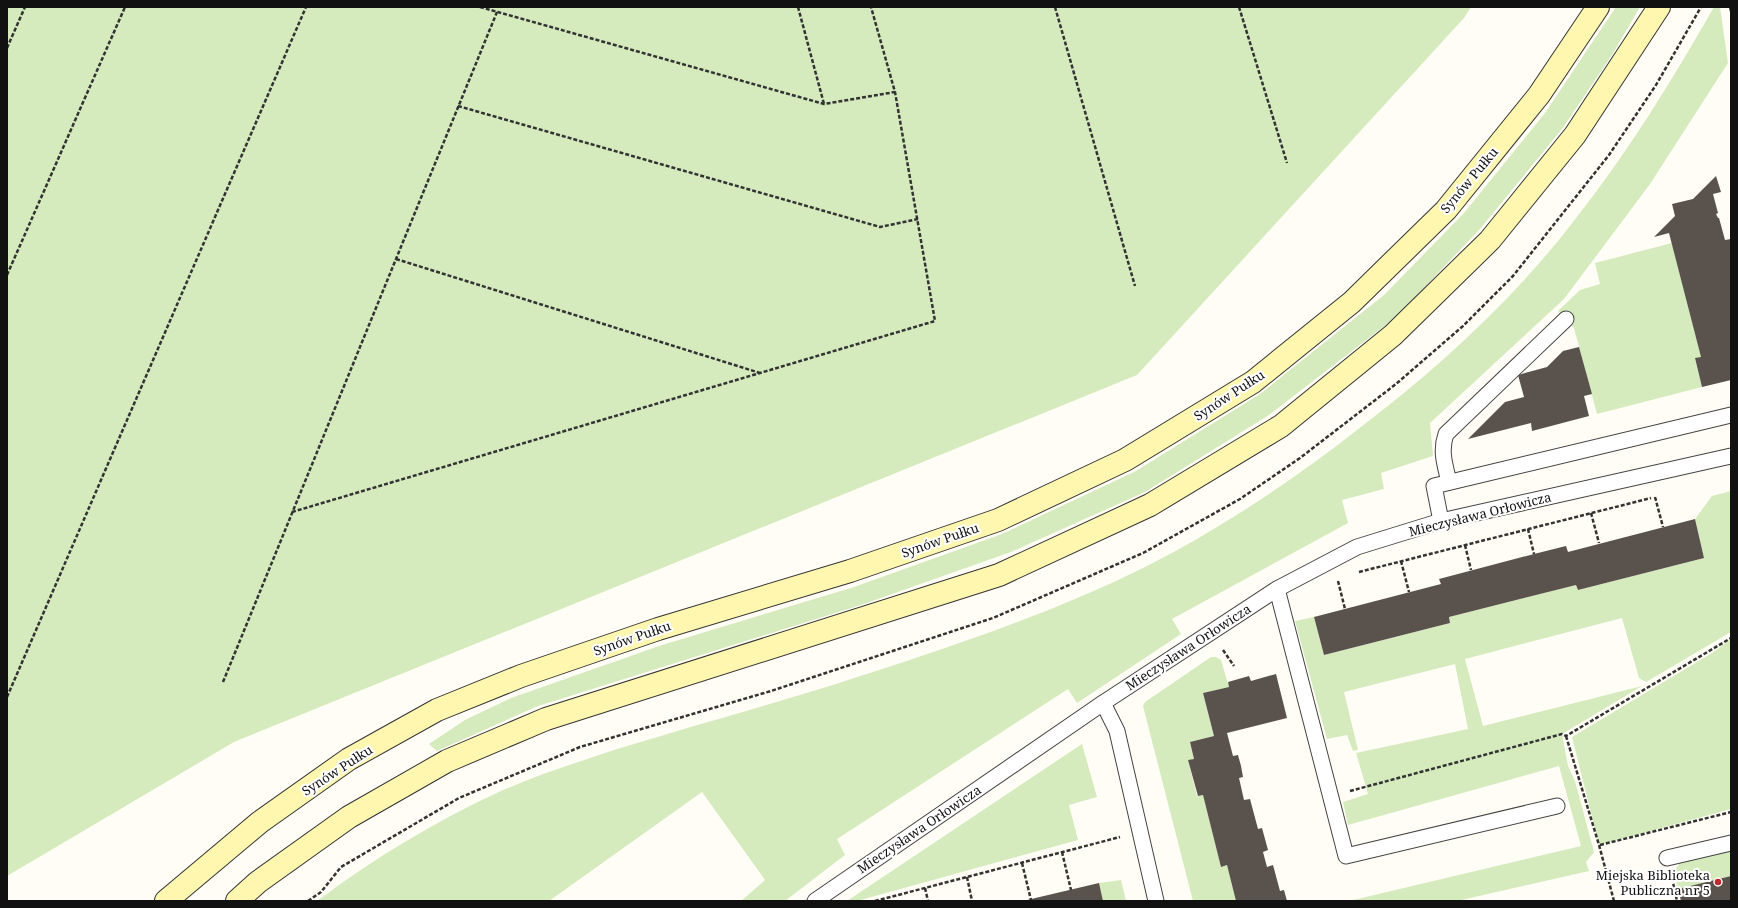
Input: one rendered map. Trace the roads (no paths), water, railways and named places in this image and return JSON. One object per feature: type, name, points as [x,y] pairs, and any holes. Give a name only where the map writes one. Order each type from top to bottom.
[{"type":"main road","name":"Synów Pułku","points":[[166,901],[260,822],[349,759],[437,710],[521,676],[658,629],[850,571],[998,520],[1125,460],[1253,382],[1352,302],[1446,210],[1539,95],[1598,7]]},
{"type":"main road","points":[[237,901],[258,882],[349,817],[447,761],[546,719],[999,575],[1150,505],[1280,426],[1393,335],[1490,240],[1575,135],[1659,7]]},
{"type":"lane","points":[[1449,482],[1442,454],[1442,443],[1446,434],[1566,319]]},
{"type":"lane","points":[[1441,521],[1434,486],[1731,415]]},
{"type":"lane","name":"Mieczysława Orłowicza","points":[[815,901],[1103,703],[1277,589],[1357,547],[1441,521],[1731,456]]},
{"type":"lane","points":[[1277,589],[1346,856],[1557,806]]},
{"type":"lane","points":[[1103,703],[1117,731],[1156,901]]},
{"type":"lane","points":[[1667,858],[1731,843]]},
{"type":"place","name":"Miejska Biblioteka Publiczna nr 5","points":[[1718,882]]}]
